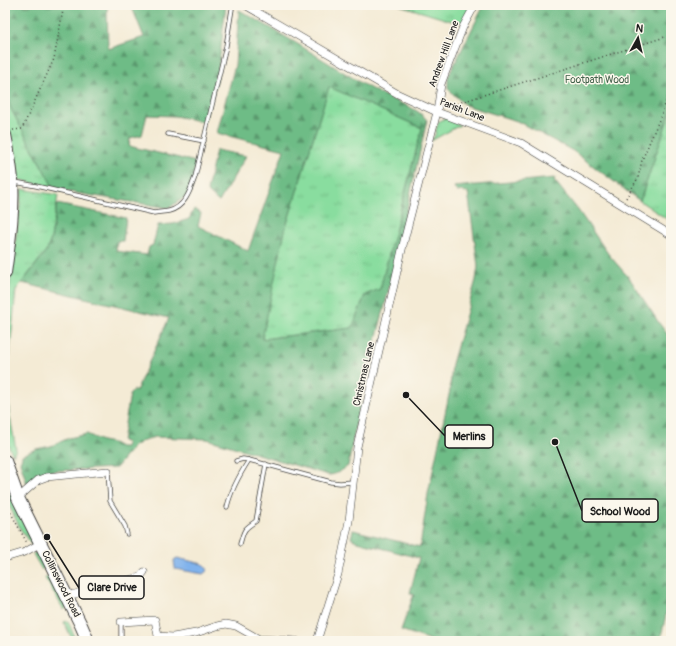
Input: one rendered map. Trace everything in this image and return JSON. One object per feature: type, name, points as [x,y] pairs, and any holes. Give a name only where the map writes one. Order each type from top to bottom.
[{"type":"main road","points":[[5,273],[11,221],[12,182],[7,157],[8,133]]},
{"type":"main road","name":"Collinswood Road","points":[[5,461],[35,546],[67,596],[88,641]]},
{"type":"street","name":"Parish Lane","points":[[245,5],[398,94],[440,113],[521,143],[671,235]]},
{"type":"street","name":"Andrew Hill Lane","points":[[440,113],[441,84],[463,27],[475,5]]},
{"type":"street","name":"Christmas Lane","points":[[317,641],[338,574],[349,521],[357,447],[404,241],[440,113]]},
{"type":"street","points":[[18,498],[38,480],[46,477],[108,471]]},
{"type":"street","points":[[5,558],[25,552],[35,546]]},
{"type":"street","points":[[67,596],[140,577],[144,572]]},
{"type":"street","points":[[121,622],[155,620],[158,636],[173,637],[196,633],[226,624],[236,626],[259,639],[296,641]]},
{"type":"lane","points":[[12,182],[36,186],[154,213],[170,211],[183,204],[195,177],[226,46],[232,9]]},
{"type":"lane","points":[[168,134],[204,141]]},
{"type":"lane","points":[[236,461],[243,459],[249,460],[330,482],[353,482]]},
{"type":"lane","points":[[227,507],[229,497],[232,494],[241,473],[249,460]]},
{"type":"lane","points":[[240,544],[245,528],[256,521],[266,464]]},
{"type":"lane","points":[[108,471],[110,502],[125,526],[127,534]]},
{"type":"lane","points":[[121,622],[121,638]]},
{"type":"path","points":[[8,133],[22,128],[54,59],[64,5]]},
{"type":"path","points":[[440,113],[445,108],[671,35]]},
{"type":"path","points":[[626,196],[638,178],[642,160],[671,88]]},
{"type":"path","points":[[5,502],[7,508],[35,546]]},
{"type":"green space","points":[[5,5],[123,5],[107,7],[108,49],[144,37],[131,5],[226,5],[217,80],[204,122],[175,116],[147,115],[142,135],[130,138],[129,146],[196,162],[191,193],[169,208],[57,190],[52,185],[12,111],[5,93]]},
{"type":"green space","points":[[399,5],[471,5],[464,21],[458,23]]},
{"type":"green space","name":"Footpath Wood","points":[[484,5],[671,5],[671,110],[640,201],[573,151],[517,121],[465,105],[448,89],[448,77]]},
{"type":"green space","points":[[239,10],[373,90],[413,109],[427,120],[388,293],[361,399],[348,466],[341,471],[328,475],[207,439],[155,437],[144,440],[134,446],[116,468],[47,471],[27,484],[20,462],[22,455],[36,449],[51,446],[69,438],[87,434],[120,447],[126,447],[127,443],[122,441],[130,394],[134,390],[136,391],[169,318],[22,283],[47,250],[51,239],[57,204],[126,218],[123,241],[117,241],[116,251],[147,255],[149,247],[153,245],[158,225],[173,224],[189,219],[194,209],[201,213],[198,226],[248,251],[284,150],[217,133],[235,65]],"holes":[[[329,87],[422,128],[380,289],[365,295],[352,328],[262,339],[285,230]]]},
{"type":"green space","points":[[329,86],[422,128],[380,289],[365,295],[353,328],[261,339],[285,230]]},
{"type":"green space","points":[[5,93],[12,111],[52,185],[57,190],[18,179],[15,153],[7,121]]},
{"type":"green space","points":[[671,110],[671,222],[640,201]]},
{"type":"green space","points":[[446,118],[460,125],[431,141],[435,135],[438,122]]},
{"type":"green space","points":[[216,150],[246,156],[219,202],[207,191]]},
{"type":"green space","points":[[555,178],[554,180],[578,210],[609,255],[630,279],[671,339],[671,593],[660,641],[433,641],[401,630],[414,594],[410,593],[419,558],[358,542],[351,538],[353,530],[420,547],[428,494],[450,390],[452,364],[476,280],[478,266],[468,192],[457,192],[454,187]]},
{"type":"green space","points":[[22,189],[58,195],[51,239],[47,250],[16,290],[8,371],[9,412],[16,449],[13,455],[5,439],[5,323]]},
{"type":"green space","points":[[5,478],[34,542],[32,545],[21,530],[5,497]]},
{"type":"green space","points":[[38,551],[45,563],[42,570],[33,554]]},
{"type":"green space","points":[[51,576],[67,607],[64,610],[45,578]]},
{"type":"green space","points":[[68,621],[76,641],[73,641],[64,622]]},
{"type":"water","points":[[177,558],[203,564],[208,570],[203,574],[175,569],[174,560]]},
{"type":"place","name":"Merlins","points":[[406,395]]},
{"type":"place","name":"School Wood","points":[[555,442]]},
{"type":"place","name":"Clare Drive","points":[[47,537]]}]
